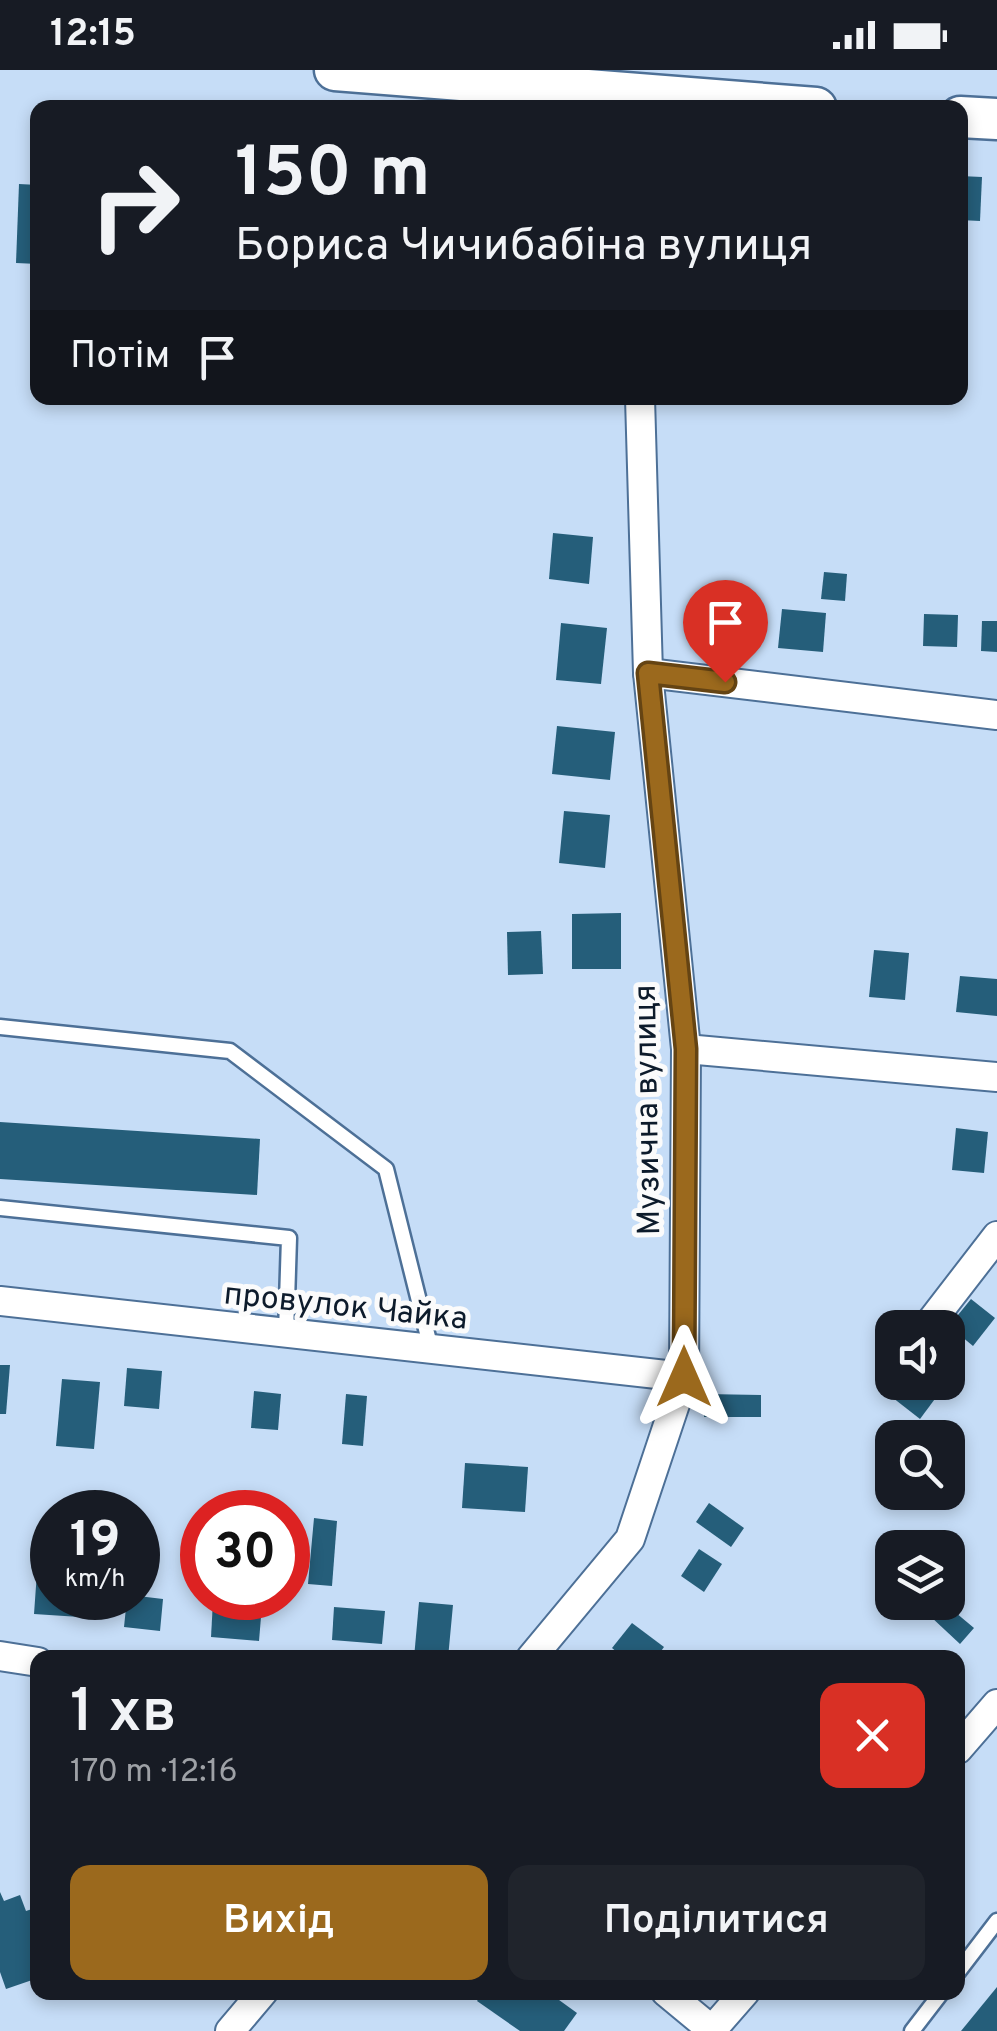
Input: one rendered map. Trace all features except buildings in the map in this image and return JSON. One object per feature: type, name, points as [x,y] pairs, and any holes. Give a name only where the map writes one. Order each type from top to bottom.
[{"type":"street","points":[[335,70],[612,100]]},
{"type":"street","points":[[968,117],[997,119]]},
{"type":"street","name":"Музична вулиця","points":[[538,1650],[630,1539],[684,1377],[686,1049],[648,673],[640,405]]},
{"type":"street","points":[[648,673],[997,715]]},
{"type":"street","points":[[686,1049],[997,1077]]},
{"type":"street","points":[[940,1310],[997,1236]]},
{"type":"street","name":"провулок Чайка","points":[[0,1302],[684,1377]]},
{"type":"street","points":[[0,1656],[30,1661]]},
{"type":"street","points":[[965,1741],[997,1704]]},
{"type":"street","points":[[230,2031],[256,2000]]},
{"type":"street","points":[[676,2000],[712,2030],[738,2000]]},
{"type":"lane","points":[[0,1027],[230,1051],[386,1169],[431,1350]]},
{"type":"lane","points":[[0,1208],[289,1238],[286,1333]]},
{"type":"lane","points":[[965,1963],[997,1921]]},
{"type":"lane","points":[[912,2031],[936,2000]]},
{"type":"route","points":[[684,1377],[686,1049],[648,673],[725,682]]}]
